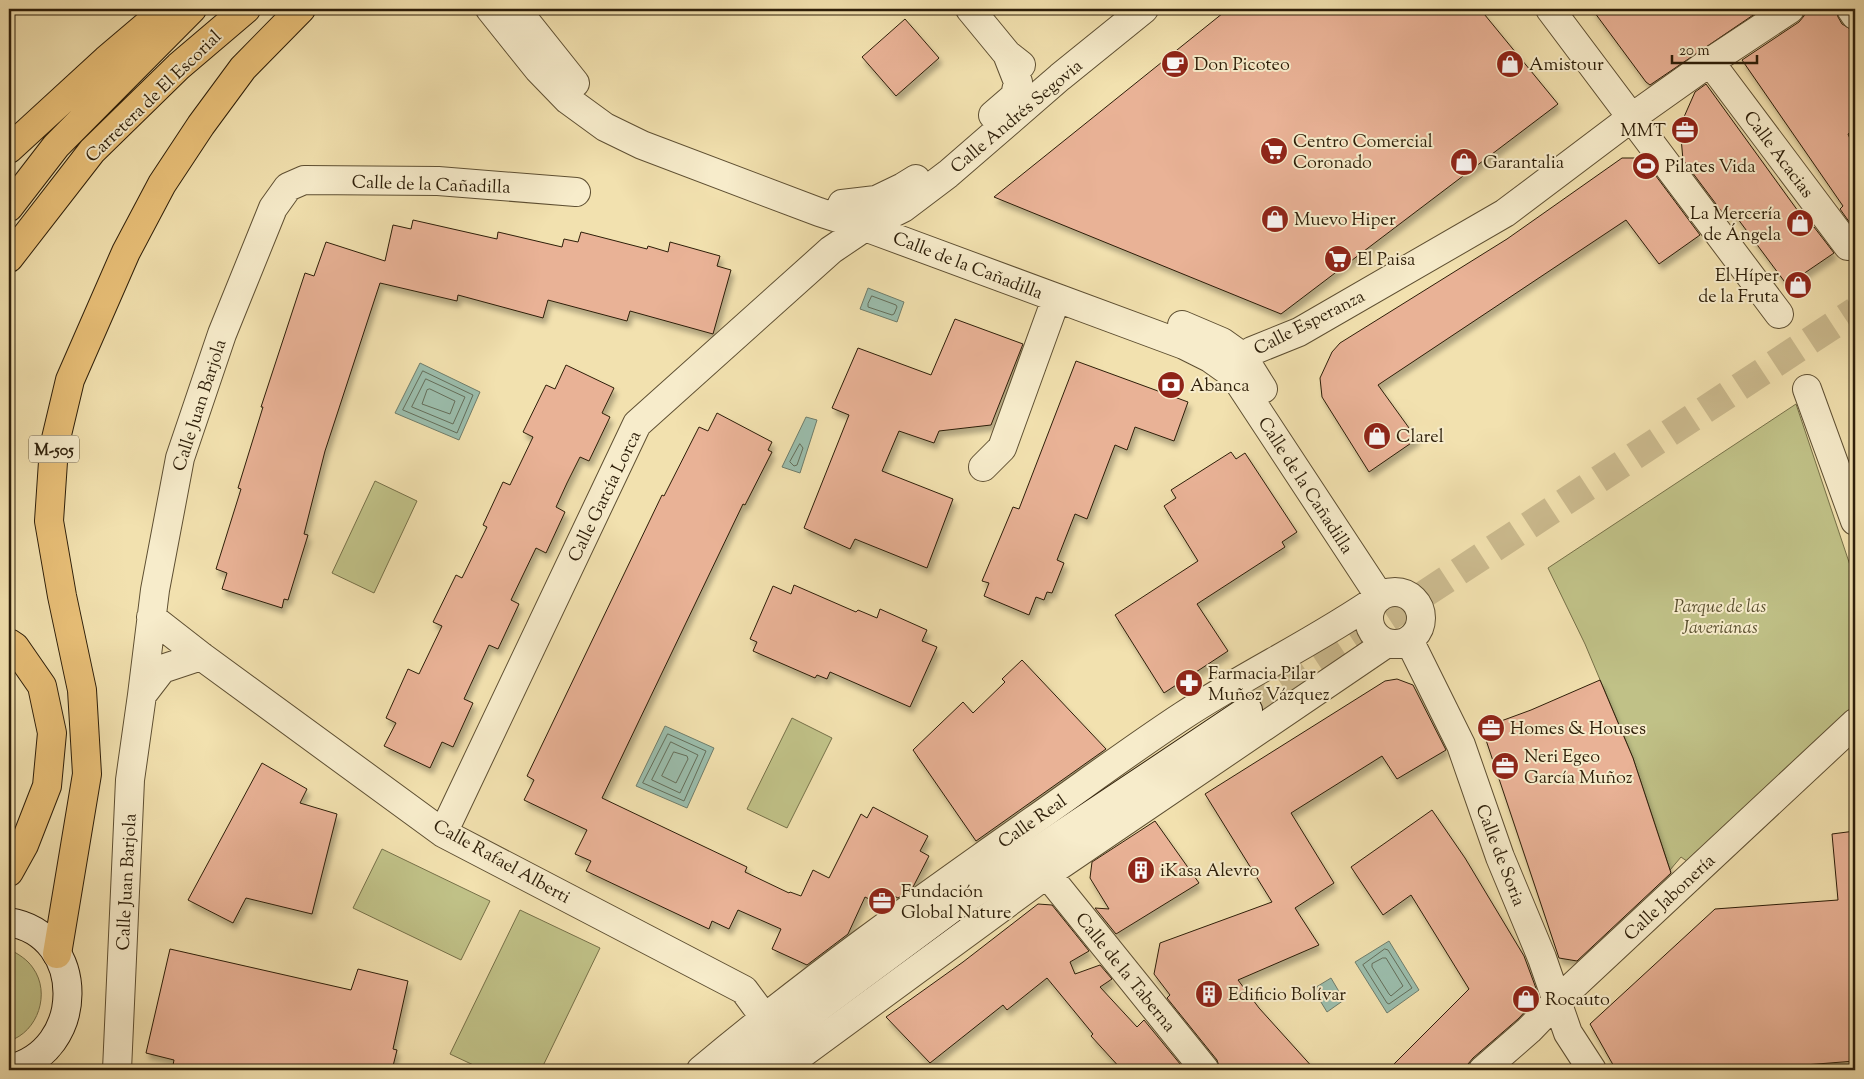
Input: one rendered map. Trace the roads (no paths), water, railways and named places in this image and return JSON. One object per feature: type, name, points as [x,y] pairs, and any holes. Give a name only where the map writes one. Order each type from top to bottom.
[{"type":"highway","points":[[9,149],[106,60],[166,9]]},
{"type":"highway","points":[[9,207],[56,146],[192,9]]},
{"type":"highway","name":"Carretera de El Escorial","points":[[9,258],[92,151],[179,66],[246,9]]},
{"type":"highway","name":"M-505","points":[[57,954],[87,774],[82,690],[62,596],[49,521],[54,447],[70,380],[126,252],[162,184],[201,125],[243,68],[300,9]]},
{"type":"highway","points":[[9,643],[15,647],[42,686],[52,733],[47,786],[24,845],[9,872]]},
{"type":"street","name":"Calle de la Cañadilla","points":[[490,9],[538,69],[562,94],[605,127],[642,145],[819,212],[875,222],[1191,328],[1222,342],[1405,596]]},
{"type":"street","name":"Calle de la Cañadilla","points":[[516,9],[572,81],[609,110],[644,127],[842,204],[875,222],[1056,299],[1184,345],[1210,358],[1239,366]]},
{"type":"street","points":[[970,9],[1007,54],[1029,71],[1060,78]]},
{"type":"street","name":"Calle Andrés Segovia","points":[[875,222],[903,208],[948,174],[1144,9]]},
{"type":"street","points":[[1550,9],[1724,238],[1779,314]]},
{"type":"street","name":"Calle Esperanza","points":[[1239,366],[1252,351],[1299,332],[1505,213],[1631,118],[1710,62],[1790,9]]},
{"type":"street","points":[[1851,9],[1855,15]]},
{"type":"street","name":"Calle Andrés Segovia","points":[[842,204],[876,200],[904,187],[935,166],[1016,96],[1018,82],[1007,54]]},
{"type":"street","name":"Calle Acacias","points":[[1710,62],[1848,246]]},
{"type":"street","name":"Calle de la Cañadilla","points":[[288,188],[304,180],[438,181],[576,192]]},
{"type":"street","name":"Calle Juan Barjola","points":[[117,1070],[130,780],[151,617],[180,458],[222,334],[273,208],[288,188]]},
{"type":"street","name":"Calle García Lorca","points":[[443,832],[637,424],[831,250],[875,222]]},
{"type":"street","points":[[983,467],[1002,448],[1056,299]]},
{"type":"street","points":[[1807,389],[1853,516]]},
{"type":"street","points":[[780,1070],[1047,874],[1398,641],[1415,633],[1419,625],[1419,610],[1405,596]]},
{"type":"street","name":"Calle de Soria","points":[[1405,596],[1370,610],[1370,626],[1374,633],[1398,641],[1461,745],[1500,857],[1542,958],[1568,1033],[1592,1070]]},
{"type":"street","name":"Calle Real","points":[[701,1070],[764,1017],[1130,750],[1213,696],[1344,622],[1405,596]]},
{"type":"street","name":"Calle Rafael Alberti","points":[[151,617],[201,656],[443,832],[744,990],[764,1017]]},
{"type":"street","name":"Calle Juan Barjola","points":[[142,695],[162,669],[201,656]]},
{"type":"street","name":"Calle Real","points":[[740,1070],[955,906],[1248,710]]},
{"type":"street","name":"Calle Jabonería","points":[[1483,1070],[1529,1030],[1557,1001],[1855,723]]},
{"type":"street","name":"Calle de la Taberna","points":[[1047,874],[1205,1070]]},
{"type":"street","points":[[9,922],[29,929],[45,940],[57,954],[66,973],[69,994],[66,1014],[46,1060],[32,1060],[9,1069]]},
{"type":"water","points":[[868,288],[904,302],[897,322],[860,309]]},
{"type":"water","points":[[420,363],[480,392],[459,440],[395,413]]},
{"type":"water","points":[[806,417],[817,420],[800,473],[782,467]]},
{"type":"water","points":[[665,726],[714,748],[687,808],[636,786]]},
{"type":"water","points":[[1389,941],[1419,990],[1387,1013],[1355,962]]},
{"type":"water","points":[[1331,978],[1344,1000],[1327,1012],[1313,989]]},
{"type":"tunnel","points":[[1248,710],[1855,311]]},
{"type":"place","name":"Don Picoteo","points":[[1175,64]]},
{"type":"place","name":"Amistour","points":[[1510,64]]},
{"type":"place","name":"MMT","points":[[1685,130]]},
{"type":"place","name":"Centro Comercial Coronado","points":[[1274,151]]},
{"type":"place","name":"Garantalia","points":[[1464,162]]},
{"type":"place","name":"Pilates Vida","points":[[1646,166]]},
{"type":"place","name":"Muevo Hiper","points":[[1275,219]]},
{"type":"place","name":"La Mercería de Ángela","points":[[1800,223]]},
{"type":"place","name":"El Paisa","points":[[1338,259]]},
{"type":"place","name":"El Híper de la Fruta","points":[[1798,285]]},
{"type":"place","name":"Abanca","points":[[1171,385]]},
{"type":"place","name":"Clarel","points":[[1377,436]]},
{"type":"place","name":"Farmacia Pilar Muñoz Vázquez","points":[[1189,683]]},
{"type":"place","name":"Homes & Houses","points":[[1491,728]]},
{"type":"place","name":"Neri Egeo García Muñoz","points":[[1505,766]]},
{"type":"place","name":"iKasa Alevro","points":[[1141,870]]},
{"type":"place","name":"Fundación Global Nature","points":[[882,901]]},
{"type":"place","name":"Edificio Bolívar","points":[[1209,994]]},
{"type":"place","name":"Rocauto","points":[[1526,999]]},
{"type":"park label","name":"Parque de las Javerianas","points":[[1720,616]]}]
